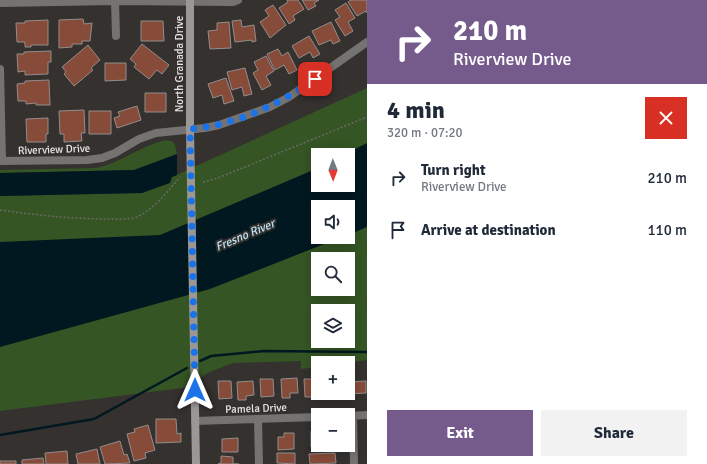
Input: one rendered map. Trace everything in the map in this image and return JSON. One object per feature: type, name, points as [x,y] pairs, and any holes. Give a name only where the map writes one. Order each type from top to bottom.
[{"type":"street","points":[[0,3],[115,0],[233,2],[238,0]]},
{"type":"street","points":[[115,0],[116,36]]},
{"type":"street","name":"North Granada Drive","points":[[190,1],[190,129],[196,464]]},
{"type":"street","name":"Riverview Drive","points":[[1,161],[87,160],[102,158],[115,153],[139,139],[156,133],[218,125],[270,107],[289,97],[367,42]]},
{"type":"street","points":[[0,69],[1,161]]},
{"type":"street","points":[[355,415],[367,415]]},
{"type":"street","name":"Pamela Drive","points":[[195,421],[311,416]]},
{"type":"street","points":[[258,419],[259,464]]},
{"type":"street","points":[[353,452],[354,464]]},
{"type":"path","points":[[203,182],[218,178],[367,117]]},
{"type":"path","points":[[0,210],[41,216],[94,219],[136,218],[149,210],[159,201],[180,177]]},
{"type":"green space","points":[[367,88],[367,360],[355,362],[355,356],[311,356],[311,368],[301,369],[301,361],[233,363],[207,373],[190,387],[0,411],[0,196],[142,193],[172,177]]},
{"type":"green space","points":[[165,140],[172,141],[175,145],[177,154],[134,170],[0,173],[0,170],[97,168],[115,162],[148,146]]},
{"type":"water","name":"Fresno River","points":[[367,143],[367,227],[355,232],[355,200],[311,200],[311,244],[324,244],[210,289],[0,347],[0,242],[160,235],[311,171],[311,192],[355,192],[355,149]]},
{"type":"water","points":[[177,154],[177,175],[172,177],[170,183],[142,193],[0,196],[0,173],[134,170]]},
{"type":"building","points":[[287,0],[298,0],[304,9],[293,16],[295,20],[289,24],[279,8],[288,2]]},
{"type":"building","points":[[302,0],[319,0],[314,3],[316,6],[308,10]]},
{"type":"building","points":[[351,0],[367,0],[367,13],[366,11],[357,16],[348,2]]},
{"type":"building","points":[[346,3],[355,18],[348,22],[353,31],[345,36],[335,20],[340,17],[335,10]]},
{"type":"building","points":[[273,5],[286,25],[270,38],[260,22],[269,16],[265,10]]},
{"type":"building","points":[[83,19],[84,24],[92,23],[90,41],[82,41],[82,44],[72,44],[72,47],[59,48],[59,20]]},
{"type":"building","points":[[48,20],[48,45],[31,45],[31,47],[25,47],[25,42],[17,42],[16,23]]},
{"type":"building","points":[[241,20],[242,27],[254,25],[256,41],[235,42],[232,21]]},
{"type":"building","points":[[141,21],[163,21],[164,41],[141,41]]},
{"type":"building","points":[[229,22],[231,48],[210,49],[208,31],[217,30],[217,23]]},
{"type":"building","points":[[331,22],[340,41],[333,44],[331,40],[319,45],[312,31]]},
{"type":"building","points":[[309,36],[320,54],[313,58],[310,52],[299,58],[292,46]]},
{"type":"building","points":[[142,44],[169,65],[162,74],[157,70],[149,79],[134,67],[136,64],[130,59]]},
{"type":"building","points":[[88,45],[100,60],[91,68],[93,70],[74,86],[64,74],[66,72],[62,67]]},
{"type":"building","points":[[278,49],[282,56],[288,52],[297,70],[289,74],[284,65],[275,70],[267,54]]},
{"type":"building","points":[[51,51],[51,62],[48,62],[48,74],[25,75],[25,71],[18,72],[17,54],[24,54],[24,52]]},
{"type":"building","points":[[266,56],[274,71],[266,76],[271,85],[262,90],[253,73],[258,70],[254,62]]},
{"type":"building","points":[[105,63],[126,63],[126,80],[105,81]]},
{"type":"building","points":[[245,68],[252,94],[244,96],[242,87],[232,90],[227,72]]},
{"type":"building","points":[[226,78],[234,101],[224,104],[222,95],[213,98],[208,84]]},
{"type":"building","points":[[49,80],[50,105],[36,105],[36,103],[26,104],[26,101],[18,101],[17,84],[25,83],[25,81]]},
{"type":"building","points":[[145,93],[166,93],[166,112],[145,112]]},
{"type":"building","points":[[137,106],[141,120],[117,128],[114,118],[120,116],[118,112]]},
{"type":"building","points":[[84,110],[85,133],[81,133],[82,141],[64,142],[64,134],[60,134],[59,111]]},
{"type":"building","points":[[89,111],[111,111],[111,134],[89,134]]},
{"type":"building","points":[[48,118],[48,134],[46,134],[46,142],[27,142],[26,119]]},
{"type":"building","points":[[297,378],[298,393],[290,393],[290,398],[282,398],[281,379]]},
{"type":"building","points":[[260,379],[273,379],[274,396],[261,397]]},
{"type":"building","points":[[304,379],[311,379],[311,397],[305,397]]},
{"type":"building","points":[[218,381],[231,381],[232,398],[219,399]]},
{"type":"building","points":[[253,381],[254,395],[246,396],[246,400],[238,400],[237,382]]},
{"type":"building","points":[[366,381],[366,393],[355,394],[355,382]]},
{"type":"building","points":[[156,419],[176,419],[177,434],[181,433],[181,442],[156,443]]},
{"type":"building","points":[[148,425],[155,450],[145,453],[146,458],[134,461],[127,434],[135,432],[134,429]]},
{"type":"building","points":[[284,433],[294,433],[294,449],[278,450],[278,437],[284,437]]},
{"type":"building","points":[[238,438],[238,452],[222,452],[222,439]]},
{"type":"building","points":[[120,441],[124,455],[127,454],[130,463],[105,464],[100,447]]},
{"type":"building","points":[[97,449],[100,464],[78,464],[76,454]]},
{"type":"building","points":[[67,451],[68,464],[46,464],[45,453]]},
{"type":"building","points":[[277,453],[295,453],[295,464],[277,463]]},
{"type":"building","points":[[335,453],[336,463],[310,464],[309,454]]},
{"type":"building","points":[[221,456],[233,457],[233,464],[218,464],[221,463]]},
{"type":"building","points":[[43,458],[44,464],[22,464],[22,460]]},
{"type":"building","points":[[0,461],[16,461],[16,464],[0,464]]},
{"type":"waterway","points":[[200,361],[211,356],[264,351],[367,352]]},
{"type":"waterway","points":[[0,435],[94,419],[187,368]]},
{"type":"route","points":[[195,390],[190,129],[218,125],[270,107],[289,97],[315,79]]}]
